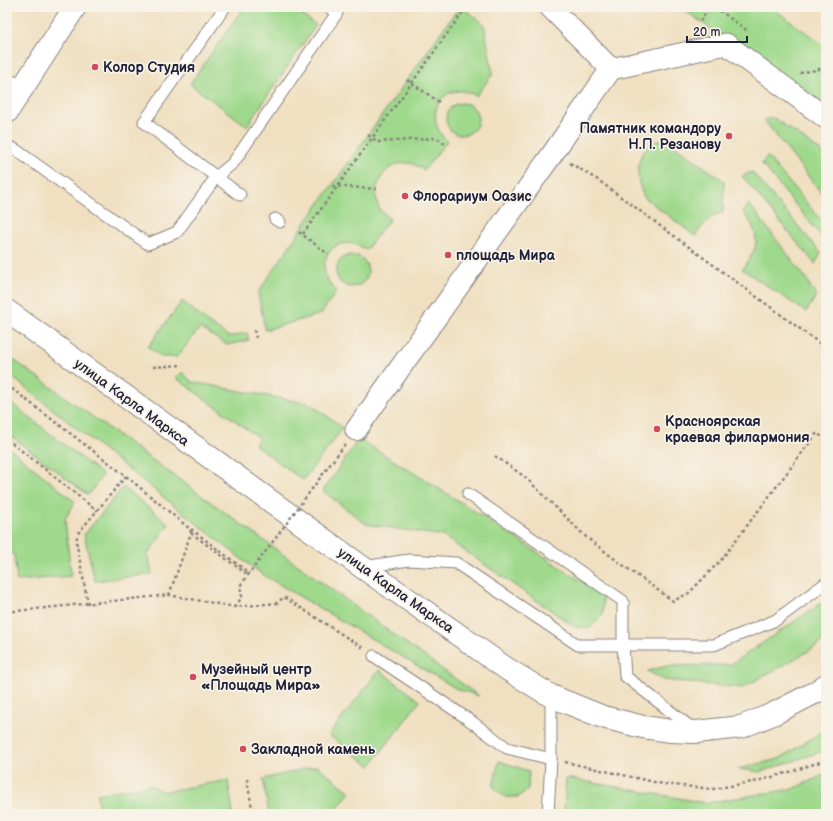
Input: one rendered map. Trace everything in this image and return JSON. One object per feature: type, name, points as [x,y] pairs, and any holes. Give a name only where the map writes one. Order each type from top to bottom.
[{"type":"main road","points":[[7,112],[14,83],[70,9]]},
{"type":"main road","name":"улица Карла Маркса","points":[[7,311],[362,567],[507,669],[551,696],[603,717],[643,727],[671,731],[696,732],[741,726],[774,714],[816,692],[826,685]]},
{"type":"street","points":[[550,7],[612,68]]},
{"type":"street","points":[[351,436],[612,68],[726,44],[826,118]]},
{"type":"lane","points":[[225,7],[144,122],[240,195]]},
{"type":"lane","points":[[7,145],[148,244],[177,232],[216,177],[233,163],[337,13],[328,7]]},
{"type":"lane","points":[[468,494],[623,601],[625,676],[696,732]]},
{"type":"lane","points":[[362,567],[409,560],[456,563],[578,645],[714,645],[776,620],[826,583]]},
{"type":"lane","points":[[374,656],[507,748],[551,759]]},
{"type":"lane","points":[[548,814],[551,759],[551,696]]},
{"type":"path","points":[[700,21],[710,7]]},
{"type":"path","points":[[715,7],[749,32]]},
{"type":"path","points":[[303,234],[465,9]]},
{"type":"path","points":[[795,74],[826,68]]},
{"type":"path","points":[[407,80],[439,102]]},
{"type":"path","points":[[368,135],[378,142],[436,138],[445,144]]},
{"type":"path","points":[[553,153],[598,180],[826,348]]},
{"type":"path","points":[[332,186],[377,189]]},
{"type":"path","points":[[299,232],[328,254]]},
{"type":"path","points":[[254,330],[256,338]]},
{"type":"path","points":[[153,366],[182,365]]},
{"type":"path","points":[[7,385],[126,476],[190,529],[248,574]]},
{"type":"path","points":[[495,456],[525,478],[586,537],[673,601],[689,592],[721,560],[817,433],[826,440]]},
{"type":"path","points":[[235,607],[242,597],[240,586],[248,574],[351,436]]},
{"type":"path","points":[[7,439],[97,511]]},
{"type":"path","points":[[88,604],[76,540],[79,532],[126,476]]},
{"type":"path","points":[[169,595],[191,533],[190,529]]},
{"type":"path","points":[[191,533],[248,574]]},
{"type":"path","points":[[7,612],[169,595],[235,607],[277,603],[284,597],[374,656]]},
{"type":"path","points":[[551,759],[663,784],[713,789],[758,781],[826,760]]},
{"type":"path","points":[[247,779],[253,814]]},
{"type":"green space","points":[[244,7],[291,7],[316,25],[247,126],[190,84]]},
{"type":"green space","points":[[459,7],[462,7],[484,24],[493,74],[476,96],[464,91],[454,92],[446,95],[439,102],[436,111],[436,121],[439,131],[447,141],[424,170],[412,163],[402,163],[395,165],[383,175],[379,182],[376,197],[380,209],[390,219],[366,250],[354,244],[344,243],[335,247],[329,253],[325,261],[325,271],[329,281],[337,291],[321,314],[265,330],[258,293],[299,232]]},
{"type":"green space","points":[[680,7],[771,7],[826,47],[826,111]]},
{"type":"green space","points":[[459,103],[465,103],[475,110],[478,119],[477,125],[471,132],[465,135],[459,135],[449,128],[446,122],[446,116],[453,106]]},
{"type":"green space","points":[[774,118],[826,155],[826,199],[764,120]]},
{"type":"green space","points":[[661,140],[667,140],[724,181],[723,212],[714,215],[704,224],[695,236],[644,197],[641,189],[638,172],[641,156],[652,144]]},
{"type":"green space","points":[[767,156],[826,226],[826,242],[762,164]]},
{"type":"green space","points":[[752,172],[821,253],[815,264],[742,176]]},
{"type":"green space","points":[[749,204],[808,281],[811,289],[817,295],[806,312],[742,269],[754,251],[756,244],[756,236],[753,227],[749,219],[743,213]]},
{"type":"green space","points":[[352,255],[363,260],[368,271],[363,282],[352,287],[341,282],[336,271],[341,260]]},
{"type":"green space","points":[[182,301],[206,321],[229,337],[247,333],[249,340],[227,345],[200,328],[177,357],[162,357],[148,347]]},
{"type":"green space","points":[[7,355],[479,696],[457,689],[265,576],[244,561],[7,373]]},
{"type":"green space","points":[[182,372],[192,382],[311,404],[343,428],[303,480],[255,445],[259,438],[176,378]]},
{"type":"green space","points":[[7,400],[103,475],[88,495],[7,433]]},
{"type":"green space","points":[[359,439],[462,503],[603,595],[603,614],[590,628],[575,627],[443,536],[366,524],[323,491]]},
{"type":"green space","points":[[7,446],[75,502],[65,519],[71,576],[17,581],[14,555],[7,549]]},
{"type":"green space","points":[[123,487],[169,524],[148,554],[152,574],[95,581],[84,535]]},
{"type":"green space","points":[[826,600],[826,639],[812,649],[742,688],[664,680],[647,671],[667,666],[730,665]]},
{"type":"green space","points":[[379,670],[420,701],[370,766],[329,735]]},
{"type":"green space","points":[[826,729],[826,750],[760,772],[738,769],[779,759]]},
{"type":"green space","points":[[499,761],[529,771],[528,789],[518,797],[505,797],[493,787]]},
{"type":"green space","points":[[317,766],[350,792],[333,814],[269,814],[263,779]]},
{"type":"green space","points":[[826,774],[826,814],[589,814],[564,811],[566,778],[706,803],[792,789]]},
{"type":"green space","points":[[228,780],[233,814],[100,814],[97,794],[150,785],[163,792]]},
{"type":"place","name":"Колор Студия","points":[[95,67]]},
{"type":"place","name":"Памятник командору Н.П. Резанову","points":[[729,136]]},
{"type":"place","name":"Флорариум Оазис","points":[[405,196]]},
{"type":"place","name":"площадь Мира","points":[[448,255]]},
{"type":"place","name":"Красноярская краевая филармония","points":[[657,429]]},
{"type":"place","name":"Музейный центр «Площадь Мира»","points":[[193,677]]},
{"type":"place","name":"Закладной камень","points":[[243,749]]}]
